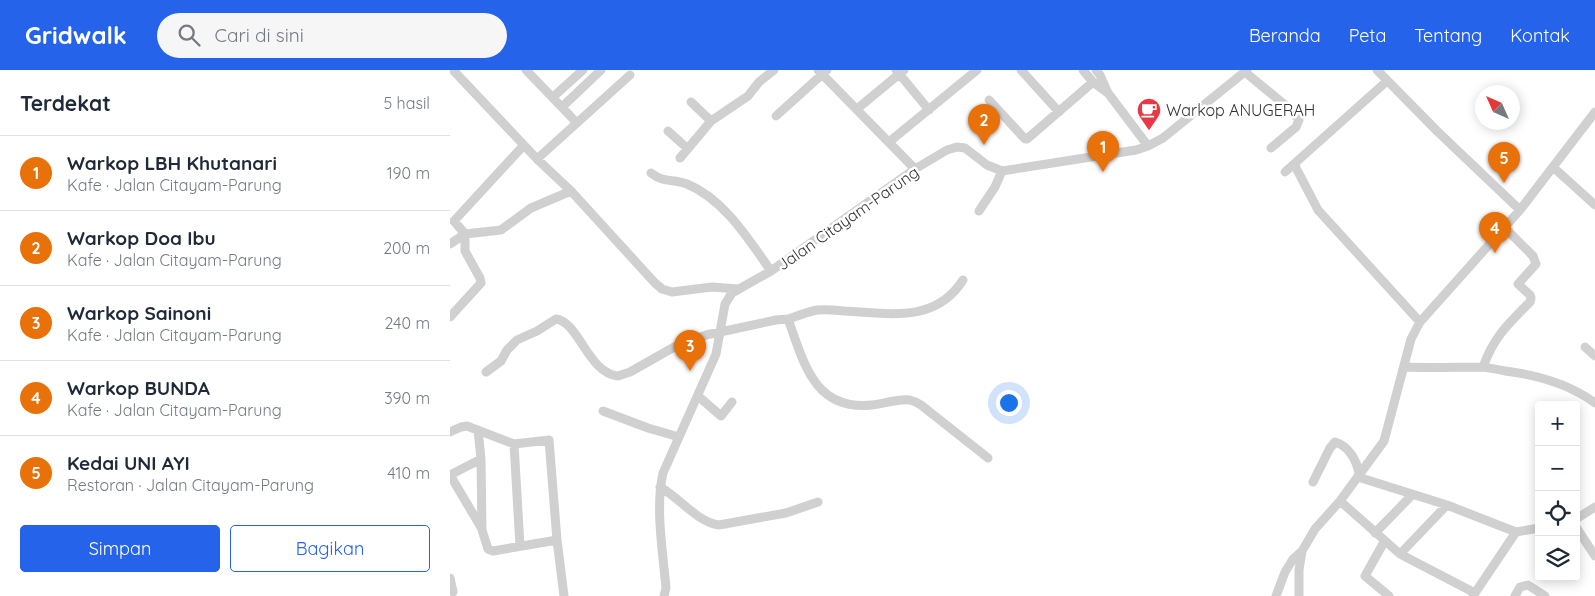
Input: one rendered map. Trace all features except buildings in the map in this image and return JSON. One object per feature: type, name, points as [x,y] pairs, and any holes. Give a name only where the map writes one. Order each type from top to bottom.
[{"type":"street","points":[[453,70],[570,191],[655,283],[672,292],[712,287],[738,289]]},
{"type":"street","points":[[526,70],[576,122]]},
{"type":"street","points":[[553,98],[584,70]]},
{"type":"street","points":[[562,107],[602,70]]},
{"type":"street","points":[[680,158],[711,121],[748,96],[759,82],[774,70]]},
{"type":"street","points":[[889,142],[976,70]]},
{"type":"street","points":[[1021,70],[1059,112]]},
{"type":"street","points":[[1083,70],[1093,82],[1108,93]]},
{"type":"street","points":[[1096,70],[1108,93],[1148,146]]},
{"type":"street","points":[[1377,70],[1520,210]]},
{"type":"street","points":[[776,116],[822,71],[915,169]]},
{"type":"street","points":[[857,109],[900,71],[929,110]]},
{"type":"street","points":[[980,211],[995,188],[1002,171],[1136,150],[1148,146],[1163,138],[1246,71],[1300,120],[1296,128],[1271,148]]},
{"type":"street","points":[[537,159],[630,74]]},
{"type":"street","points":[[1285,172],[1388,81]]},
{"type":"street","points":[[989,100],[1026,139],[1093,82]]},
{"type":"street","points":[[690,102],[711,121]]},
{"type":"street","points":[[1276,596],[1289,565],[1302,551],[1315,529],[1340,501],[1350,488],[1358,472],[1384,441],[1412,339],[1420,322],[1520,210],[1595,112]]},
{"type":"street","points":[[668,131],[688,149]]},
{"type":"street","points":[[450,317],[481,283],[468,257],[465,240],[452,219],[524,145]]},
{"type":"street","name":"Jalan Citayam-Parung","points":[[724,312],[729,296],[738,289],[771,272],[936,156],[957,147],[965,148],[987,165],[1002,171]]},
{"type":"street","points":[[1294,164],[1318,210],[1420,322]]},
{"type":"street","points":[[1553,167],[1595,205]]},
{"type":"street","points":[[651,173],[659,180],[686,183],[703,193],[728,214],[771,272]]},
{"type":"street","points":[[450,244],[501,230],[531,208],[570,191]]},
{"type":"street","points":[[1483,367],[1495,339],[1532,298],[1518,284],[1536,264],[1535,260],[1505,228]]},
{"type":"street","points":[[486,372],[501,361],[507,350],[517,340],[537,331],[556,319],[562,320],[568,326],[596,363],[608,373],[618,376],[630,372],[676,346],[706,334],[788,319],[817,310],[890,314],[921,312],[942,303],[956,290],[963,280]]},
{"type":"street","points":[[664,596],[666,588],[659,500],[660,487],[663,473],[716,354],[724,312],[712,287]]},
{"type":"street","points":[[788,319],[801,356],[811,377],[821,390],[834,401],[849,405],[871,405],[910,400],[921,405],[988,458]]},
{"type":"street","points":[[1585,347],[1595,356]]},
{"type":"street","points":[[1404,367],[1440,369],[1483,367],[1521,373],[1554,381],[1578,390],[1595,403]]},
{"type":"street","points":[[698,396],[721,416],[732,402]]},
{"type":"street","points":[[602,411],[679,437]]},
{"type":"street","points":[[450,432],[462,427],[472,427],[514,444],[547,439],[550,442],[557,540],[564,596]]},
{"type":"street","points":[[478,430],[481,459],[482,530],[486,546],[490,550],[557,540]]},
{"type":"street","points":[[1313,482],[1335,442],[1339,443],[1356,460],[1358,472]]},
{"type":"street","points":[[514,444],[520,546]]},
{"type":"street","points":[[481,459],[450,475],[482,530]]},
{"type":"street","points":[[1358,472],[1412,495],[1447,504],[1516,532],[1535,529]]},
{"type":"street","points":[[660,487],[678,498],[703,520],[719,524],[786,513],[818,502]]},
{"type":"street","points":[[1374,533],[1412,495]]},
{"type":"street","points":[[1340,501],[1384,542],[1400,554],[1474,595],[1516,532]]},
{"type":"street","points":[[1400,554],[1447,504]]},
{"type":"street","points":[[1580,516],[1595,507]]},
{"type":"street","points":[[1580,533],[1595,556]]},
{"type":"street","points":[[1384,542],[1365,576],[1389,596]]},
{"type":"street","points":[[1299,596],[1299,570],[1302,551]]},
{"type":"street","points":[[450,578],[453,593]]},
{"type":"street","points":[[1515,596],[1520,587],[1528,585],[1545,596]]},
{"type":"place","name":"Warkop ANUGERAH","points":[[1149,131]]},
{"type":"place","name":"Warkop Doa Ibu","points":[[984,145]]},
{"type":"place","name":"Warkop LBH Khutanari","points":[[1103,172]]},
{"type":"place","name":"Kedai UNI AYI","points":[[1504,183]]},
{"type":"place","name":"Warkop BUNDA","points":[[1495,253]]},
{"type":"place","name":"Warkop Sainoni","points":[[690,371]]}]
